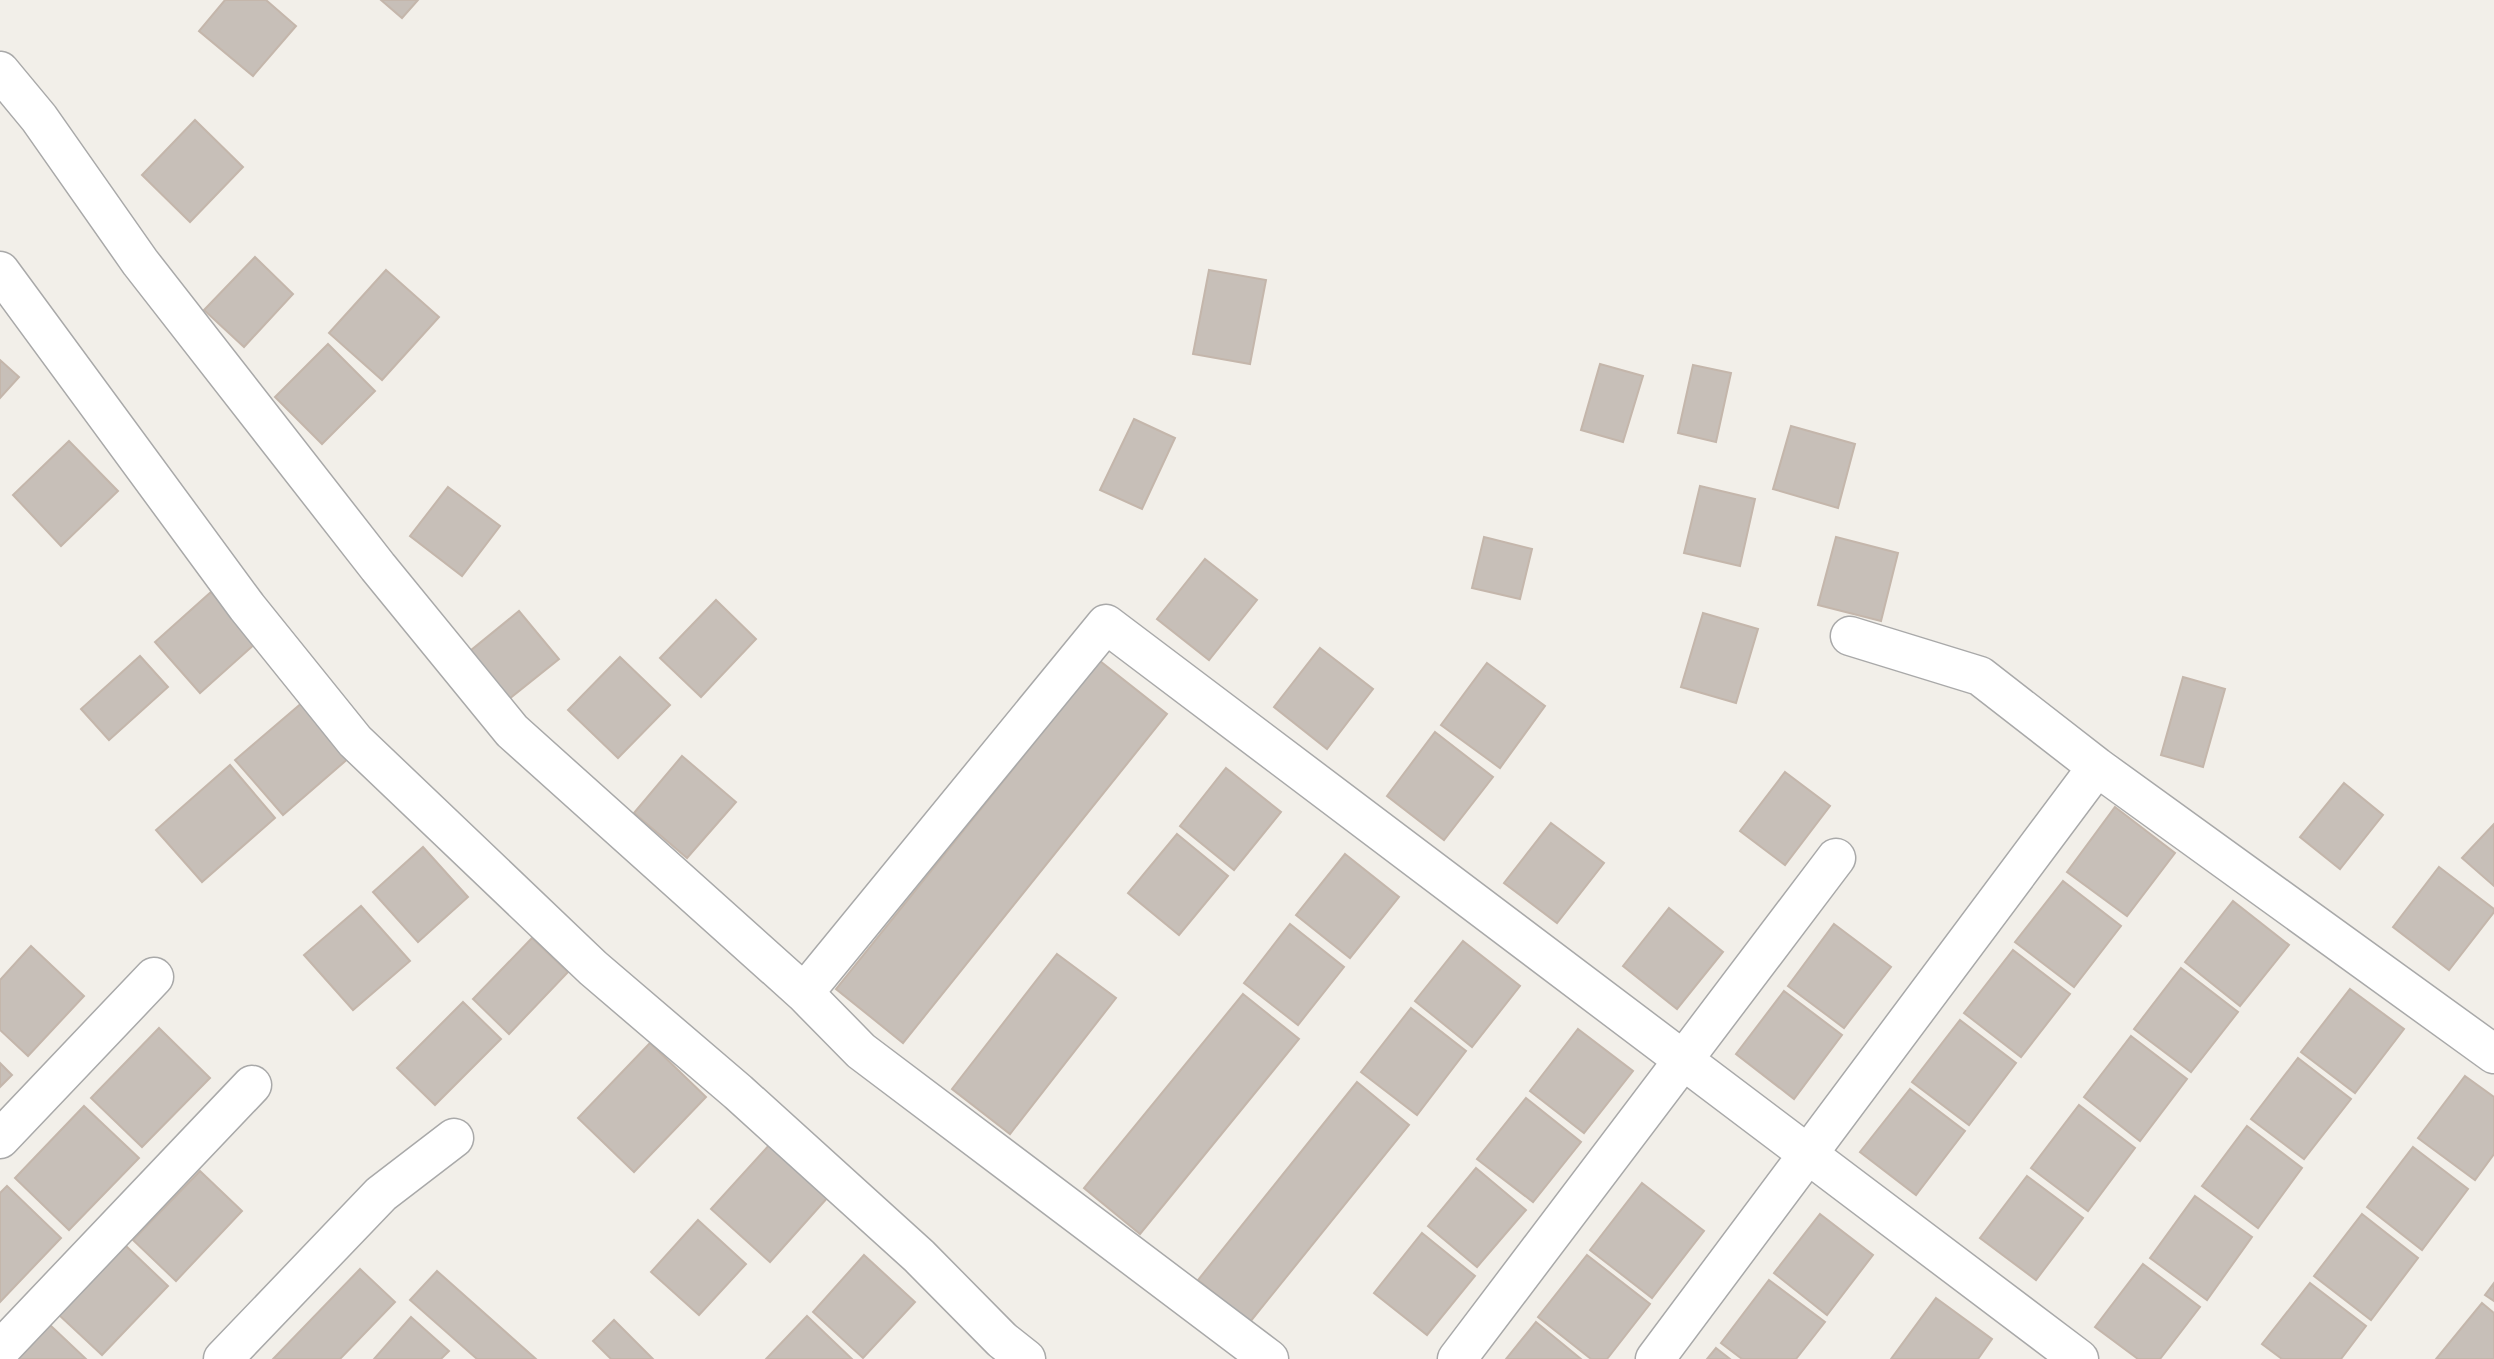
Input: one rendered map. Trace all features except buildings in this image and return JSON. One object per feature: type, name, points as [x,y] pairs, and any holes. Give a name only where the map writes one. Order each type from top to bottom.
[{"type":"street","points":[[0,71],[39,118],[166,294],[378,567],[512,731],[804,993],[861,1051],[1269,1359]]},
{"type":"street","points":[[0,271],[247,607],[355,740],[593,968],[738,1092],[919,1256],[1003,1340],[1026,1359]]},
{"type":"street","points":[[804,993],[1106,624],[2079,1359]]},
{"type":"street","points":[[1850,636],[1980,676],[2097,767],[2494,1054]]},
{"type":"street","points":[[1655,1359],[2097,767]]},
{"type":"street","points":[[1457,1359],[1836,858]]},
{"type":"street","points":[[0,1139],[154,977]]},
{"type":"street","points":[[0,1350],[252,1085]]},
{"type":"street","points":[[223,1359],[381,1194],[454,1138]]}]
